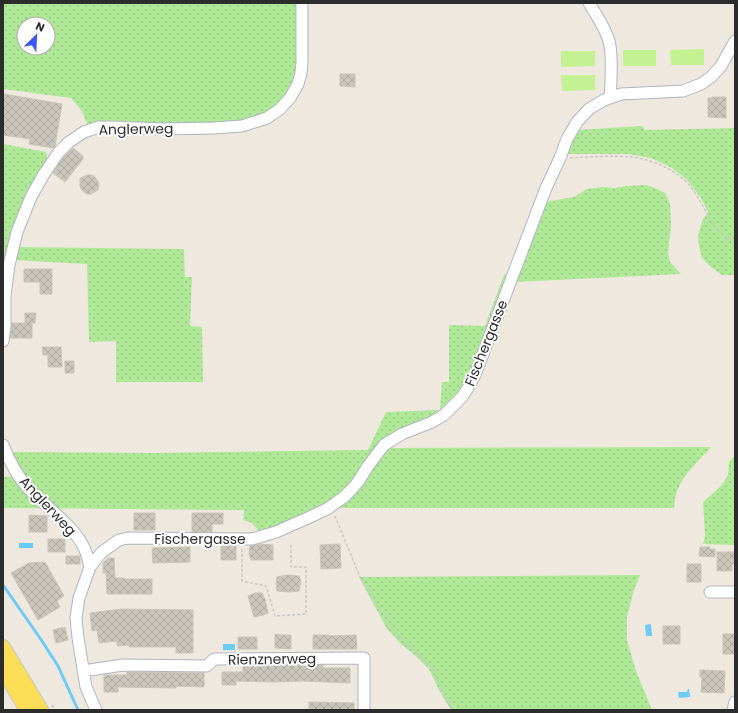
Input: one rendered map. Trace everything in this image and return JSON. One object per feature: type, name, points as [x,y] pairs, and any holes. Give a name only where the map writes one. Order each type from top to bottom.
[{"type":"main road","points":[[3,646],[41,710]]},
{"type":"main road","points":[[3,670],[27,710]]},
{"type":"street","name":"Anglerweg","points":[[3,341],[5,326],[5,296],[9,265],[17,232],[31,197],[59,152],[69,142],[84,132],[99,127],[163,130],[213,128],[242,126],[267,118],[280,109],[290,98],[298,84],[302,62],[302,3]]},
{"type":"street","points":[[588,3],[599,19],[610,43],[610,98]]},
{"type":"street","name":"Fischergasse","points":[[96,710],[86,688],[76,618],[79,598],[90,567],[102,552],[119,540],[128,538],[252,539],[276,532],[310,517],[344,497],[358,482],[368,466],[384,446],[402,434],[432,422],[444,415],[462,397],[468,388],[546,188],[567,139],[577,122],[589,109],[604,100],[621,94],[683,91],[701,84],[712,77],[722,66],[735,41]]},
{"type":"street","name":"Anglerweg","points":[[3,445],[7,457],[26,486],[66,523],[76,535],[87,554],[90,567]]},
{"type":"street","points":[[710,592],[735,592]]},
{"type":"street","name":"Rienznerweg","points":[[83,671],[124,665],[207,666],[214,659],[364,658],[364,710]]},
{"type":"street","points":[[733,710],[735,702]]},
{"type":"path","points":[[560,158],[631,157],[660,164],[672,171],[690,187],[697,196],[712,225],[720,233],[735,242]]},
{"type":"path","points":[[331,506],[360,577],[396,634],[434,670],[447,702],[454,710]]},
{"type":"path","points":[[242,539],[242,581],[266,586],[275,616],[306,614],[306,567],[290,567],[291,544]]},
{"type":"green space","points":[[3,3],[300,3],[300,58],[292,90],[267,117],[231,125],[89,127],[81,110],[71,98],[3,89]]},
{"type":"green space","points":[[704,49],[704,65],[671,65],[670,50]]},
{"type":"green space","points":[[623,50],[656,50],[656,66],[623,66]]},
{"type":"green space","points":[[561,51],[595,51],[595,66],[561,67]]},
{"type":"green space","points":[[561,75],[595,75],[595,90],[562,91]]},
{"type":"green space","points":[[642,126],[645,130],[735,128],[735,275],[722,275],[702,258],[698,236],[703,219],[708,212],[701,198],[687,180],[672,168],[651,158],[628,154],[566,154],[576,130]]},
{"type":"green space","points":[[3,144],[46,152],[47,157],[15,247],[184,249],[185,277],[192,277],[190,326],[202,327],[203,382],[116,382],[116,341],[89,342],[87,264],[13,260],[3,287]]},
{"type":"green space","points":[[645,185],[665,193],[670,203],[671,225],[668,253],[670,262],[681,274],[514,282],[545,203],[574,197],[587,189]]},
{"type":"green space","points":[[510,274],[469,380],[449,406],[386,448],[711,447],[684,478],[676,494],[674,508],[339,508],[331,503],[313,514],[260,532],[252,523],[243,520],[244,510],[3,508],[3,477],[16,476],[9,452],[156,453],[368,450],[386,412],[440,410],[442,382],[449,382],[449,325],[485,326],[504,275]]},
{"type":"green space","points":[[735,455],[735,545],[703,544],[705,536],[703,502],[722,485],[728,475],[729,462]]},
{"type":"green space","points":[[640,575],[634,590],[627,617],[627,640],[636,671],[652,710],[451,710],[429,669],[402,645],[387,629],[359,577]]},
{"type":"water","points":[[19,543],[33,543],[33,548],[19,548]]},
{"type":"water","points":[[651,624],[652,636],[646,636],[645,625]]},
{"type":"water","points":[[223,644],[235,644],[235,650],[223,650]]},
{"type":"water","points":[[688,689],[690,697],[679,698],[678,692],[687,692]]},
{"type":"building","points":[[340,74],[355,74],[355,87],[340,86]]},
{"type":"building","points":[[4,94],[62,104],[55,146],[53,148],[29,144],[30,139],[3,135]]},
{"type":"building","points":[[726,97],[726,118],[708,117],[708,98]]},
{"type":"building","points":[[73,148],[83,156],[83,159],[65,182],[53,173],[64,156]]},
{"type":"building","points":[[88,175],[95,177],[99,183],[98,190],[91,194],[84,192],[80,186],[80,178]]},
{"type":"building","points":[[24,269],[52,269],[52,294],[40,294],[40,282],[24,282]]},
{"type":"building","points":[[25,313],[36,313],[35,323],[32,323],[32,338],[10,338],[12,323],[25,323]]},
{"type":"building","points":[[42,347],[61,347],[62,367],[48,367],[48,355],[43,355]]},
{"type":"building","points":[[65,361],[74,361],[74,373],[65,373]]},
{"type":"building","points":[[134,513],[155,513],[155,530],[134,530]]},
{"type":"building","points":[[192,513],[223,513],[223,524],[212,524],[212,532],[192,532]]},
{"type":"building","points":[[29,515],[47,516],[47,532],[29,532]]},
{"type":"building","points":[[48,539],[65,539],[65,552],[48,552]]},
{"type":"building","points":[[260,544],[273,545],[273,560],[251,560],[249,554],[250,546]]},
{"type":"building","points":[[340,544],[341,568],[321,569],[320,545]]},
{"type":"building","points":[[221,546],[236,546],[236,560],[221,560]]},
{"type":"building","points":[[190,547],[190,562],[153,563],[152,548]]},
{"type":"building","points":[[700,547],[710,547],[709,549],[715,549],[715,557],[699,556]]},
{"type":"building","points":[[717,552],[735,552],[735,564],[732,564],[732,571],[717,571]]},
{"type":"building","points":[[66,556],[80,556],[80,564],[66,564]]},
{"type":"building","points":[[108,558],[114,558],[115,578],[152,579],[152,594],[107,594],[106,573],[103,573],[103,563]]},
{"type":"building","points":[[45,562],[64,596],[57,601],[60,607],[38,620],[11,573],[29,563]]},
{"type":"building","points":[[687,564],[701,564],[701,582],[687,582]]},
{"type":"building","points":[[287,575],[299,576],[301,582],[299,591],[277,591],[277,577]]},
{"type":"building","points":[[255,593],[262,593],[268,613],[254,617],[248,596]]},
{"type":"building","points":[[122,609],[193,610],[193,653],[176,653],[176,647],[129,647],[129,645],[117,646],[117,641],[99,643],[97,630],[92,631],[90,613]]},
{"type":"building","points":[[663,626],[680,626],[680,644],[663,644]]},
{"type":"building","points":[[65,627],[68,640],[56,643],[53,630]]},
{"type":"building","points":[[275,634],[291,635],[291,649],[275,648]]},
{"type":"building","points":[[723,634],[735,634],[735,654],[723,654]]},
{"type":"building","points":[[313,635],[356,635],[357,649],[313,649]]},
{"type":"building","points":[[238,637],[257,637],[257,649],[238,649]]},
{"type":"building","points":[[323,665],[323,668],[350,668],[350,683],[236,681],[236,685],[222,685],[222,672],[243,672],[243,666]]},
{"type":"building","points":[[700,670],[725,671],[724,693],[701,692],[702,677],[700,677]]},
{"type":"building","points":[[127,672],[204,673],[204,687],[118,687],[118,692],[104,692],[104,675],[127,675]]},
{"type":"building","points":[[309,702],[354,703],[354,710],[309,710]]},
{"type":"waterway","points":[[3,585],[58,666],[78,710]]}]
